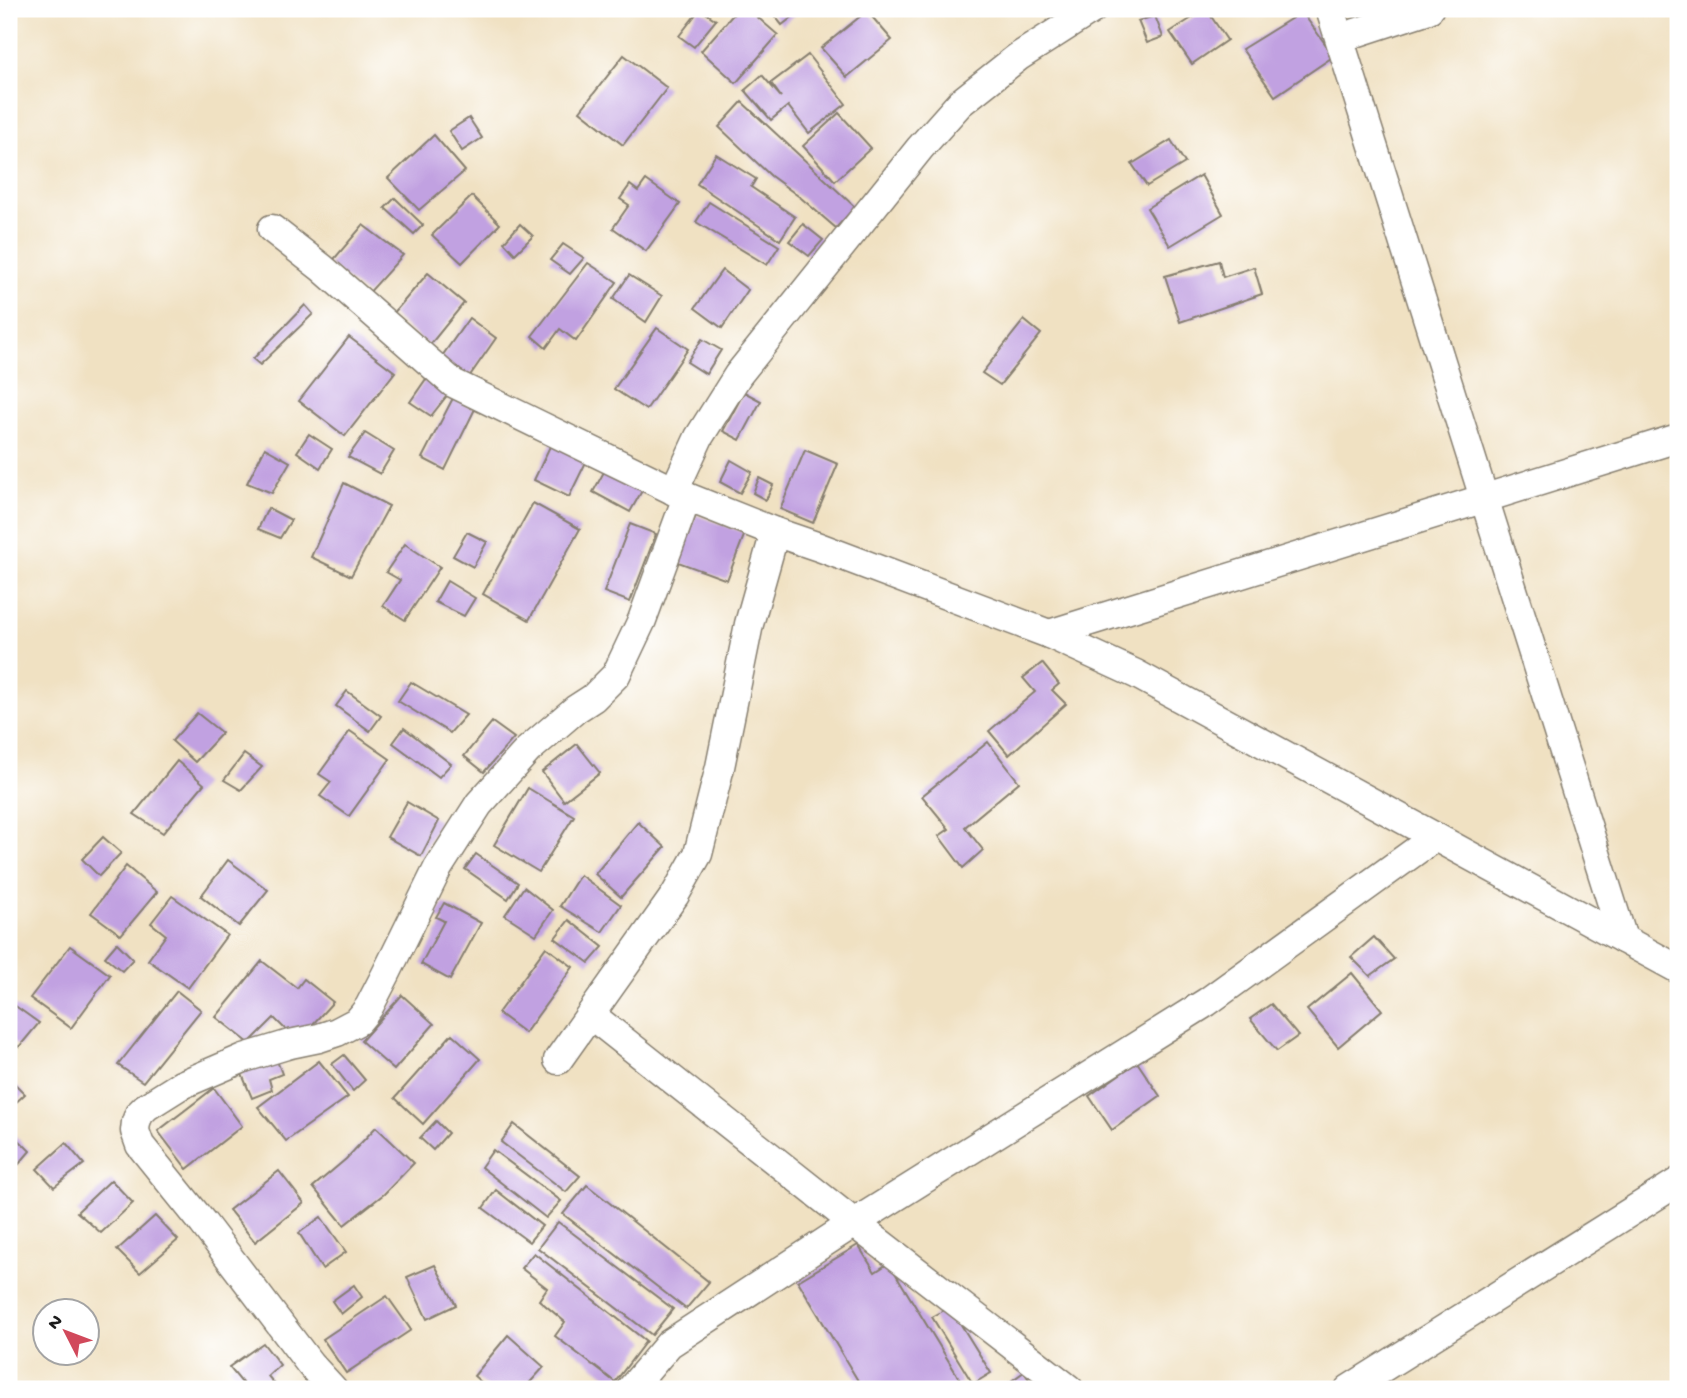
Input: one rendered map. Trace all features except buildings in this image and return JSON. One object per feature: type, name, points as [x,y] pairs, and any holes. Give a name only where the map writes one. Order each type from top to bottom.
[{"type":"street","points":[[333,1389],[310,1364],[140,1145],[135,1131],[139,1114],[181,1084],[244,1058],[319,1038],[358,1021],[369,1007],[438,868],[478,804],[528,750],[593,698],[616,675],[642,620],[699,437],[738,375],[920,148],[960,103],[1018,57],[1093,9]]},
{"type":"street","points":[[1330,9],[1623,939]]},
{"type":"street","points":[[1340,38],[1429,9]]},
{"type":"street","points":[[272,229],[322,268],[453,383],[681,494],[1049,634],[1136,674],[1678,969]]},
{"type":"street","points":[[1049,634],[1678,438]]},
{"type":"street","points":[[558,1060],[675,895],[698,854],[720,767],[749,624],[775,532]]},
{"type":"street","points":[[631,1389],[669,1344],[854,1223],[1207,1002],[1435,837]]},
{"type":"street","points":[[591,1015],[1069,1389]]},
{"type":"street","points":[[1349,1389],[1678,1182]]}]
